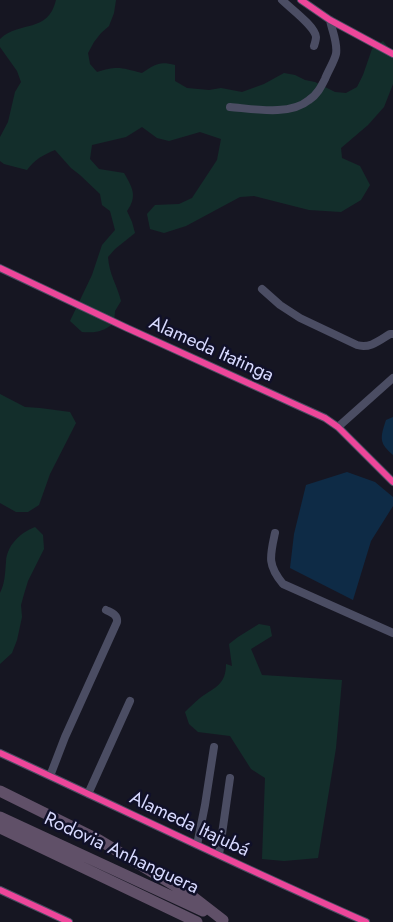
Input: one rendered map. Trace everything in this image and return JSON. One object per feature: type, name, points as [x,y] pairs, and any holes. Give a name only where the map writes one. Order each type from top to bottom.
[{"type":"highway","points":[[0,791],[99,840],[192,896],[225,921]]},
{"type":"highway","name":"Rodovia Anhanguera","points":[[0,817],[225,921]]},
{"type":"highway","name":"Rodovia Anhanguera","points":[[0,828],[197,922]]},
{"type":"highway","points":[[0,837],[61,857]]},
{"type":"street","points":[[282,0],[314,31],[316,37],[314,46]]},
{"type":"street","points":[[301,0],[330,20],[393,54]]},
{"type":"street","points":[[230,107],[281,110],[298,107],[309,101],[322,84],[336,53],[330,20]]},
{"type":"street","name":"Alameda Itatinga","points":[[0,268],[325,418],[338,427],[393,482]]},
{"type":"street","points":[[262,289],[280,305],[300,318],[357,345],[367,346],[393,334]]},
{"type":"street","points":[[338,427],[393,378]]},
{"type":"street","points":[[275,534],[270,553],[271,565],[275,575],[283,584],[393,632]]},
{"type":"street","points":[[50,776],[65,736],[117,622],[116,616],[106,610]]},
{"type":"street","points":[[88,794],[130,701]]},
{"type":"street","points":[[197,845],[214,747]]},
{"type":"street","name":"Alameda Itajubá","points":[[0,753],[366,922]]},
{"type":"street","points":[[219,855],[230,778]]},
{"type":"street","points":[[0,890],[69,922]]},
{"type":"green space","points":[[56,0],[116,0],[109,26],[94,42],[88,53],[90,64],[97,72],[110,68],[120,68],[142,73],[151,67],[165,63],[175,65],[175,81],[187,88],[209,90],[221,88],[242,92],[264,84],[284,73],[315,82],[335,92],[346,93],[357,87],[372,49],[383,41],[393,53],[393,84],[384,107],[368,125],[341,148],[342,158],[360,166],[370,185],[361,200],[341,212],[309,210],[254,196],[240,197],[186,226],[164,233],[150,229],[147,214],[155,205],[179,204],[192,198],[217,160],[221,139],[200,132],[169,141],[157,138],[142,127],[126,137],[92,145],[90,159],[99,169],[124,173],[129,183],[133,196],[127,211],[135,233],[108,257],[121,301],[115,311],[114,323],[99,331],[82,332],[70,321],[92,275],[102,245],[115,230],[110,211],[102,205],[100,194],[71,168],[55,150],[33,163],[27,170],[4,164],[0,161],[0,137],[8,122],[15,92],[21,82],[17,71],[0,47],[0,39],[8,33],[47,18]]},
{"type":"green space","points":[[0,394],[25,407],[70,412],[76,423],[50,474],[39,505],[28,512],[16,512],[0,503]]},
{"type":"green space","points":[[35,527],[43,535],[44,549],[28,581],[24,594],[17,640],[12,653],[0,664],[0,593],[4,582],[7,556],[15,540]]},
{"type":"green space","points":[[259,624],[270,626],[272,636],[251,649],[262,675],[342,680],[336,748],[318,858],[284,861],[262,859],[265,778],[251,769],[230,736],[198,732],[189,724],[185,712],[200,698],[219,685],[224,677],[226,664],[232,666],[229,644]]},
{"type":"water","points":[[393,417],[393,455],[385,447],[382,436],[386,420]]},
{"type":"water","points":[[347,472],[375,482],[393,497],[393,506],[371,541],[353,600],[290,568],[294,534],[306,485]]},
{"type":"cycle path","points":[[301,0],[330,20],[393,54]]},
{"type":"cycle path","points":[[0,268],[325,418],[338,427],[393,482]]},
{"type":"cycle path","points":[[0,753],[228,860],[366,922]]},
{"type":"cycle path","points":[[0,890],[69,922]]}]
